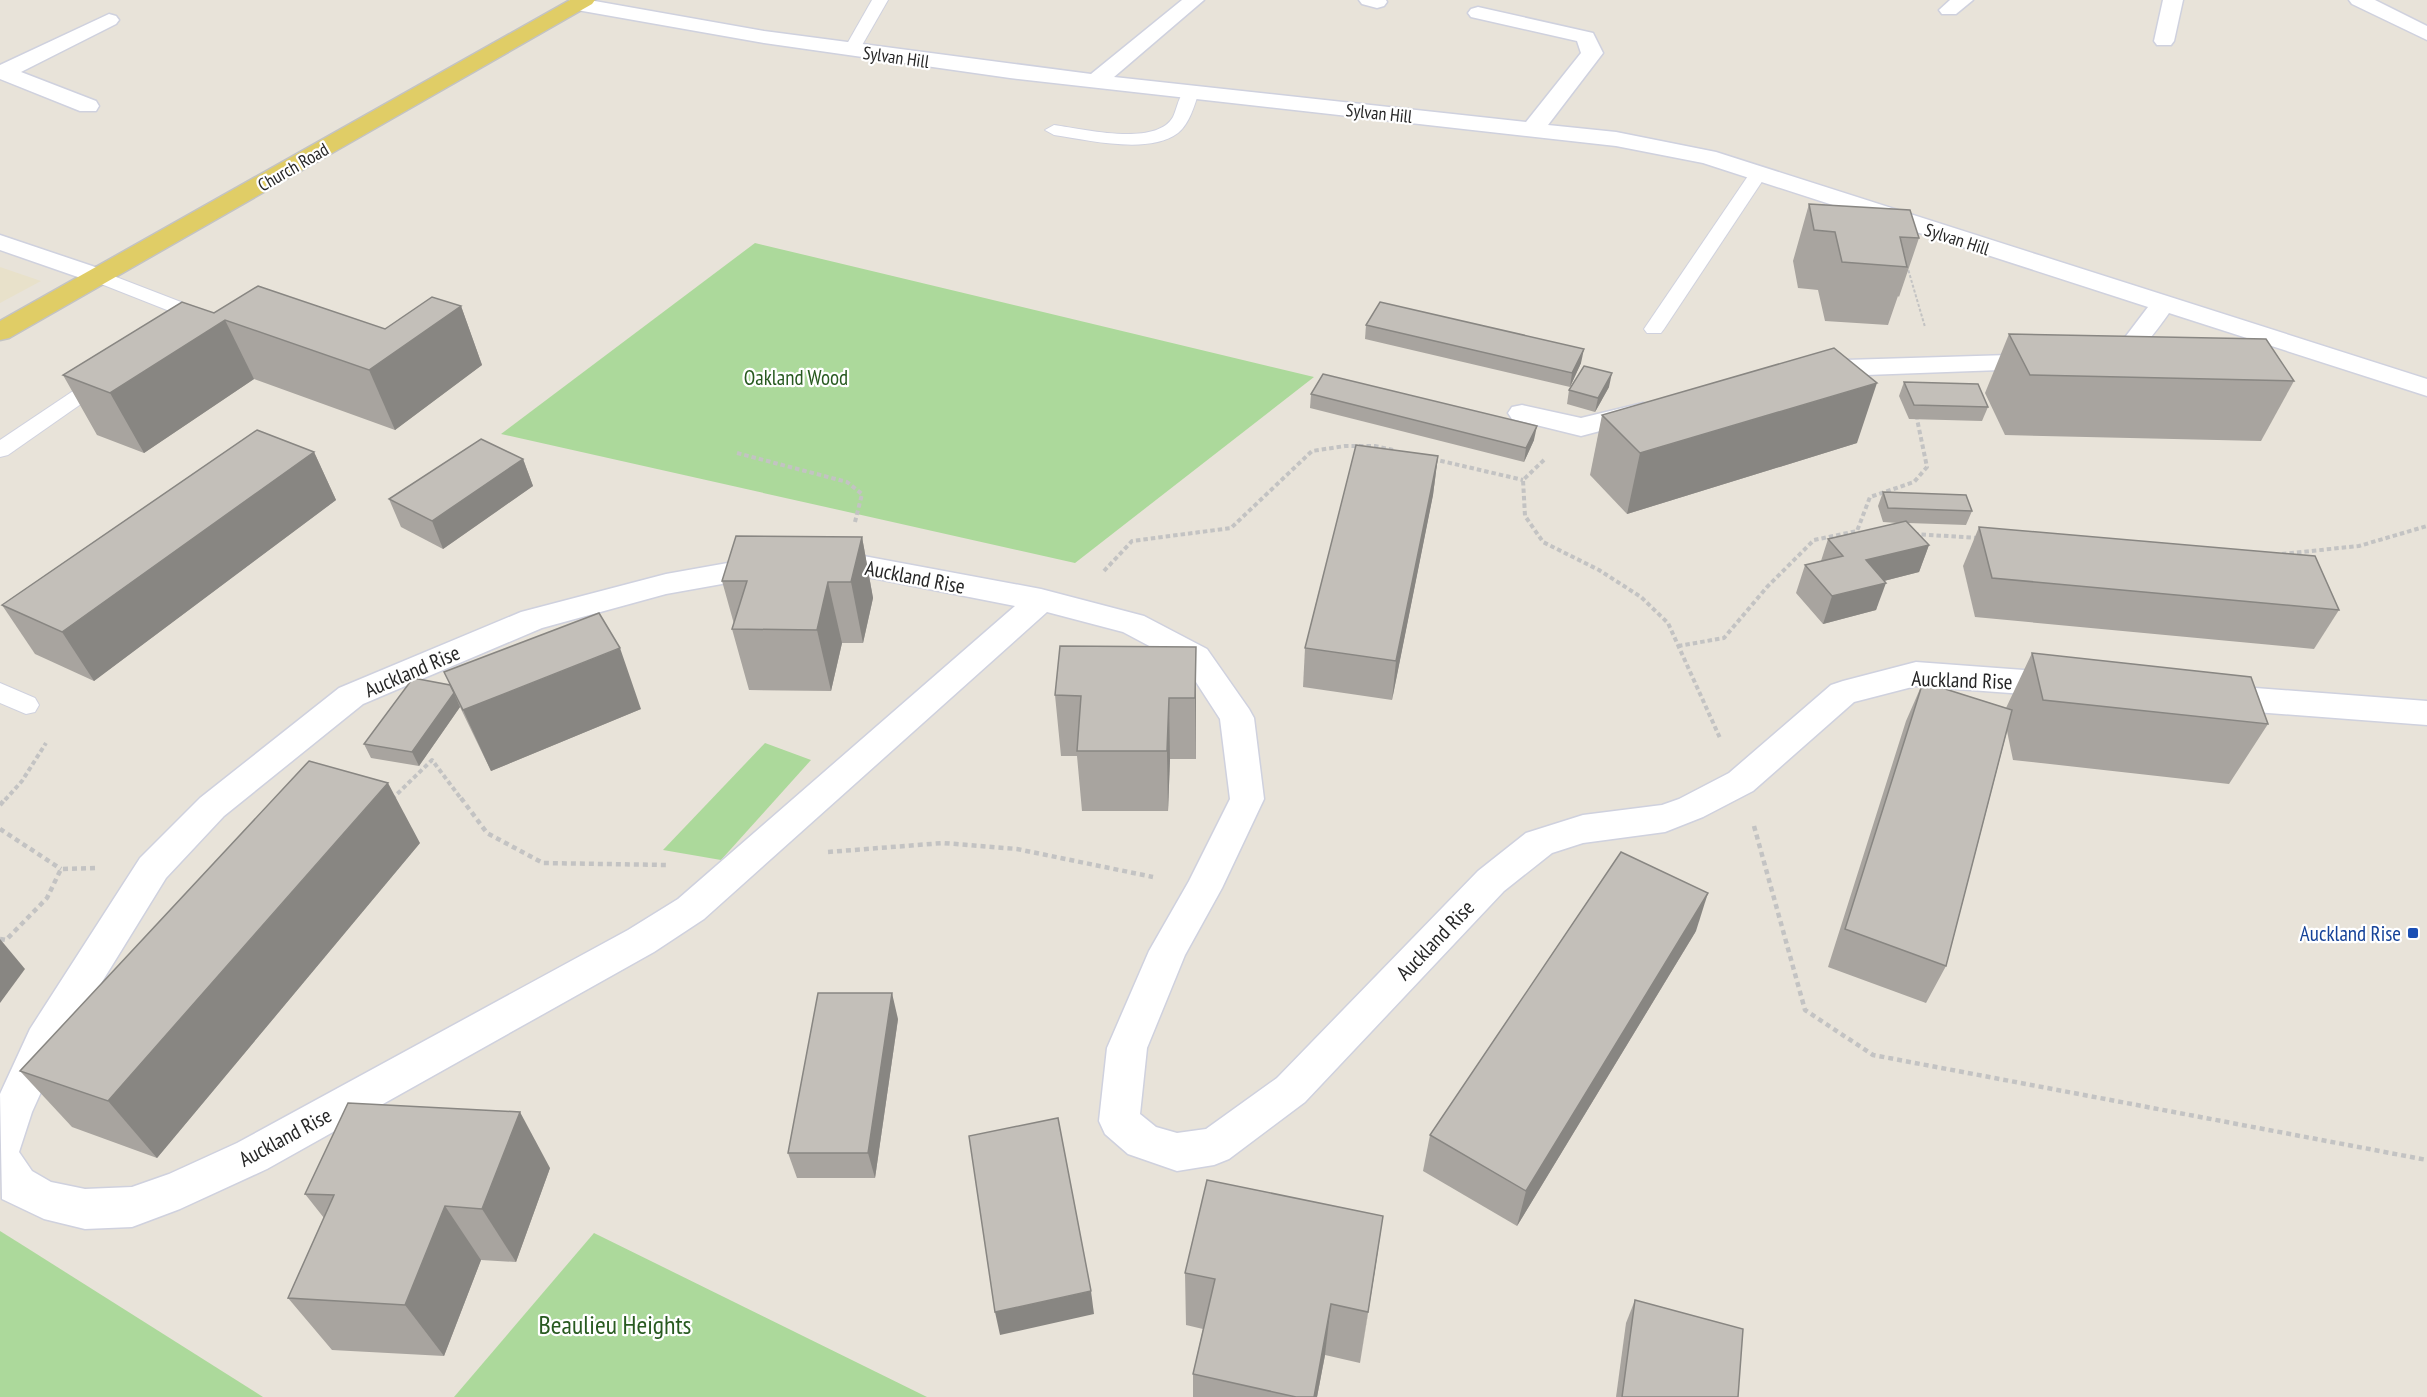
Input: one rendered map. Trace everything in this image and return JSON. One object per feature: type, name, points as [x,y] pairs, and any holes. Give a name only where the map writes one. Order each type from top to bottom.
[{"type":"main road","name":"Church Road","points":[[0,332],[581,2]]},
{"type":"street","points":[[1096,81],[1194,0]]},
{"type":"street","points":[[2164,41],[2173,0]]},
{"type":"street","points":[[2359,0],[2427,34]]},
{"type":"street","name":"Sylvan Hill","points":[[581,2],[851,51],[1191,92],[1616,139],[1708,157],[2162,305],[2427,388]]},
{"type":"street","points":[[1478,13],[1586,37],[1592,53],[1532,130]]},
{"type":"street","points":[[1,71],[109,20]]},
{"type":"street","points":[[1,71],[88,106]]},
{"type":"street","points":[[0,242],[98,276]]},
{"type":"street","points":[[1787,373],[1811,369],[2096,361],[2114,356],[2135,342],[2162,305]]},
{"type":"street","points":[[1522,413],[1581,427],[1666,405]]},
{"type":"street","name":"Auckland Rise","points":[[0,1149],[12,1112],[44,1041],[153,868],[212,807],[351,696],[532,620],[666,584],[769,566],[842,562],[1055,604],[1133,624],[1196,657],[1237,718],[1246,799],[1204,888],[1168,951],[1127,1048],[1119,1121],[1143,1141],[1176,1152],[1214,1146],[1245,1126],[1291,1090],[1491,881],[1539,843],[1583,829],[1665,818],[1691,808],[1741,782],[1843,693],[1916,674],[2094,688]]},
{"type":"street","name":"Auckland Rise","points":[[0,1159],[17,1185],[44,1200],[85,1209],[132,1207],[180,1190],[252,1156],[641,941],[691,909],[1055,604]]},
{"type":"street","points":[[2189,695],[2427,713]]},
{"type":"lane","points":[[851,51],[880,0]]},
{"type":"lane","points":[[1054,130],[1149,138],[1171,130],[1182,116],[1191,92]]},
{"type":"lane","points":[[1654,329],[1758,174]]},
{"type":"lane","points":[[98,276],[174,306],[183,317],[170,334],[150,348]]},
{"type":"lane","points":[[0,450],[121,368]]},
{"type":"lane","points":[[0,693],[26,705]]},
{"type":"path","points":[[1897,264],[1908,269],[1937,365]]},
{"type":"path","points":[[1857,531],[1870,498],[1914,482],[1927,467],[1917,419]]},
{"type":"path","points":[[1522,480],[1581,427]]},
{"type":"path","points":[[1055,604],[1132,541],[1231,528],[1312,451],[1345,446],[1375,446],[1397,452]]},
{"type":"path","points":[[737,453],[847,482],[862,494],[842,562]]},
{"type":"path","points":[[1432,459],[1522,480]]},
{"type":"path","points":[[1522,480],[1525,516],[1543,542],[1599,570],[1641,597],[1668,623],[1741,782],[1780,913],[1805,1010],[1872,1055],[2427,1160]]},
{"type":"path","points":[[2278,555],[2360,546],[2427,526]]},
{"type":"path","points":[[1678,646],[1724,638],[1767,587],[1814,540],[1857,531],[1868,531]]},
{"type":"path","points":[[1904,533],[1986,539]]},
{"type":"path","points":[[0,805],[22,781],[50,736],[26,705]]},
{"type":"path","points":[[391,800],[432,760],[487,833],[543,863],[639,863],[735,872]]},
{"type":"path","points":[[0,829],[61,869],[153,868]]},
{"type":"path","points":[[821,854],[842,849],[943,843],[1017,849],[1204,888]]},
{"type":"path","points":[[0,939],[6,940],[47,898],[61,869]]},
{"type":"shaded area","points":[[0,267],[41,281],[0,303]]},
{"type":"green space","name":"Oakland Wood","points":[[755,243],[1314,377],[1075,563],[501,434]]},
{"type":"green space","points":[[765,743],[811,760],[721,860],[663,850]]},
{"type":"green space","points":[[0,1231],[24,1246],[263,1397],[0,1397]]},
{"type":"green space","name":"Beaulieu Heights","points":[[594,1233],[927,1397],[454,1397]]},
{"type":"building","points":[[1809,204],[1910,210],[1919,238],[1900,237],[1907,267],[1842,262],[1835,232],[1814,230]]},
{"type":"building","points":[[258,286],[385,329],[432,297],[461,306],[369,370],[225,320],[110,393],[63,375],[182,302],[214,313]]},
{"type":"building","points":[[1380,302],[1584,349],[1572,373],[1366,325]]},
{"type":"building","points":[[2009,334],[2266,339],[2294,381],[2030,375]]},
{"type":"building","points":[[1834,348],[1877,383],[1640,453],[1602,415]]},
{"type":"building","points":[[1584,366],[1612,373],[1598,398],[1569,390]]},
{"type":"building","points":[[1323,374],[1537,426],[1526,448],[1311,394]]},
{"type":"building","points":[[1904,382],[1978,384],[1988,407],[1914,405]]},
{"type":"building","points":[[257,430],[314,452],[62,632],[2,605]]},
{"type":"building","points":[[481,439],[523,459],[432,521],[389,499]]},
{"type":"building","points":[[1356,445],[1438,456],[1396,661],[1305,648]]},
{"type":"building","points":[[1883,492],[1966,495],[1972,511],[1888,508]]},
{"type":"building","points":[[1906,521],[1929,545],[1866,560],[1886,583],[1832,596],[1805,565],[1843,556],[1828,539]]},
{"type":"building","points":[[1979,527],[2315,556],[2339,610],[1992,578]]},
{"type":"building","points":[[736,536],[862,537],[851,582],[828,582],[817,630],[732,629],[747,581],[722,581]]},
{"type":"building","points":[[599,613],[620,648],[463,710],[444,672]]},
{"type":"building","points":[[1060,646],[1196,647],[1195,698],[1169,698],[1167,751],[1077,751],[1081,696],[1055,695]]},
{"type":"building","points":[[2032,653],[2251,677],[2268,724],[2043,700]]},
{"type":"building","points":[[413,678],[450,685],[454,693],[412,752],[364,744]]},
{"type":"building","points":[[1923,682],[2012,710],[1946,966],[1845,929]]},
{"type":"building","points":[[309,761],[388,783],[108,1101],[20,1071]]},
{"type":"building","points":[[1621,852],[1708,893],[1526,1191],[1430,1135]]},
{"type":"building","points":[[818,993],[892,993],[868,1153],[788,1153]]},
{"type":"building","points":[[348,1103],[520,1112],[482,1209],[445,1206],[405,1305],[288,1298],[334,1195],[305,1194]]},
{"type":"building","points":[[1058,1118],[1091,1291],[995,1312],[969,1136]]},
{"type":"building","points":[[1207,1180],[1383,1216],[1368,1312],[1331,1304],[1314,1397],[1296,1397],[1193,1374],[1215,1279],[1185,1273]]},
{"type":"building","points":[[1635,1300],[1743,1329],[1738,1397],[1622,1397]]},
{"type":"place","name":"Auckland Rise","points":[[2413,933]]}]
